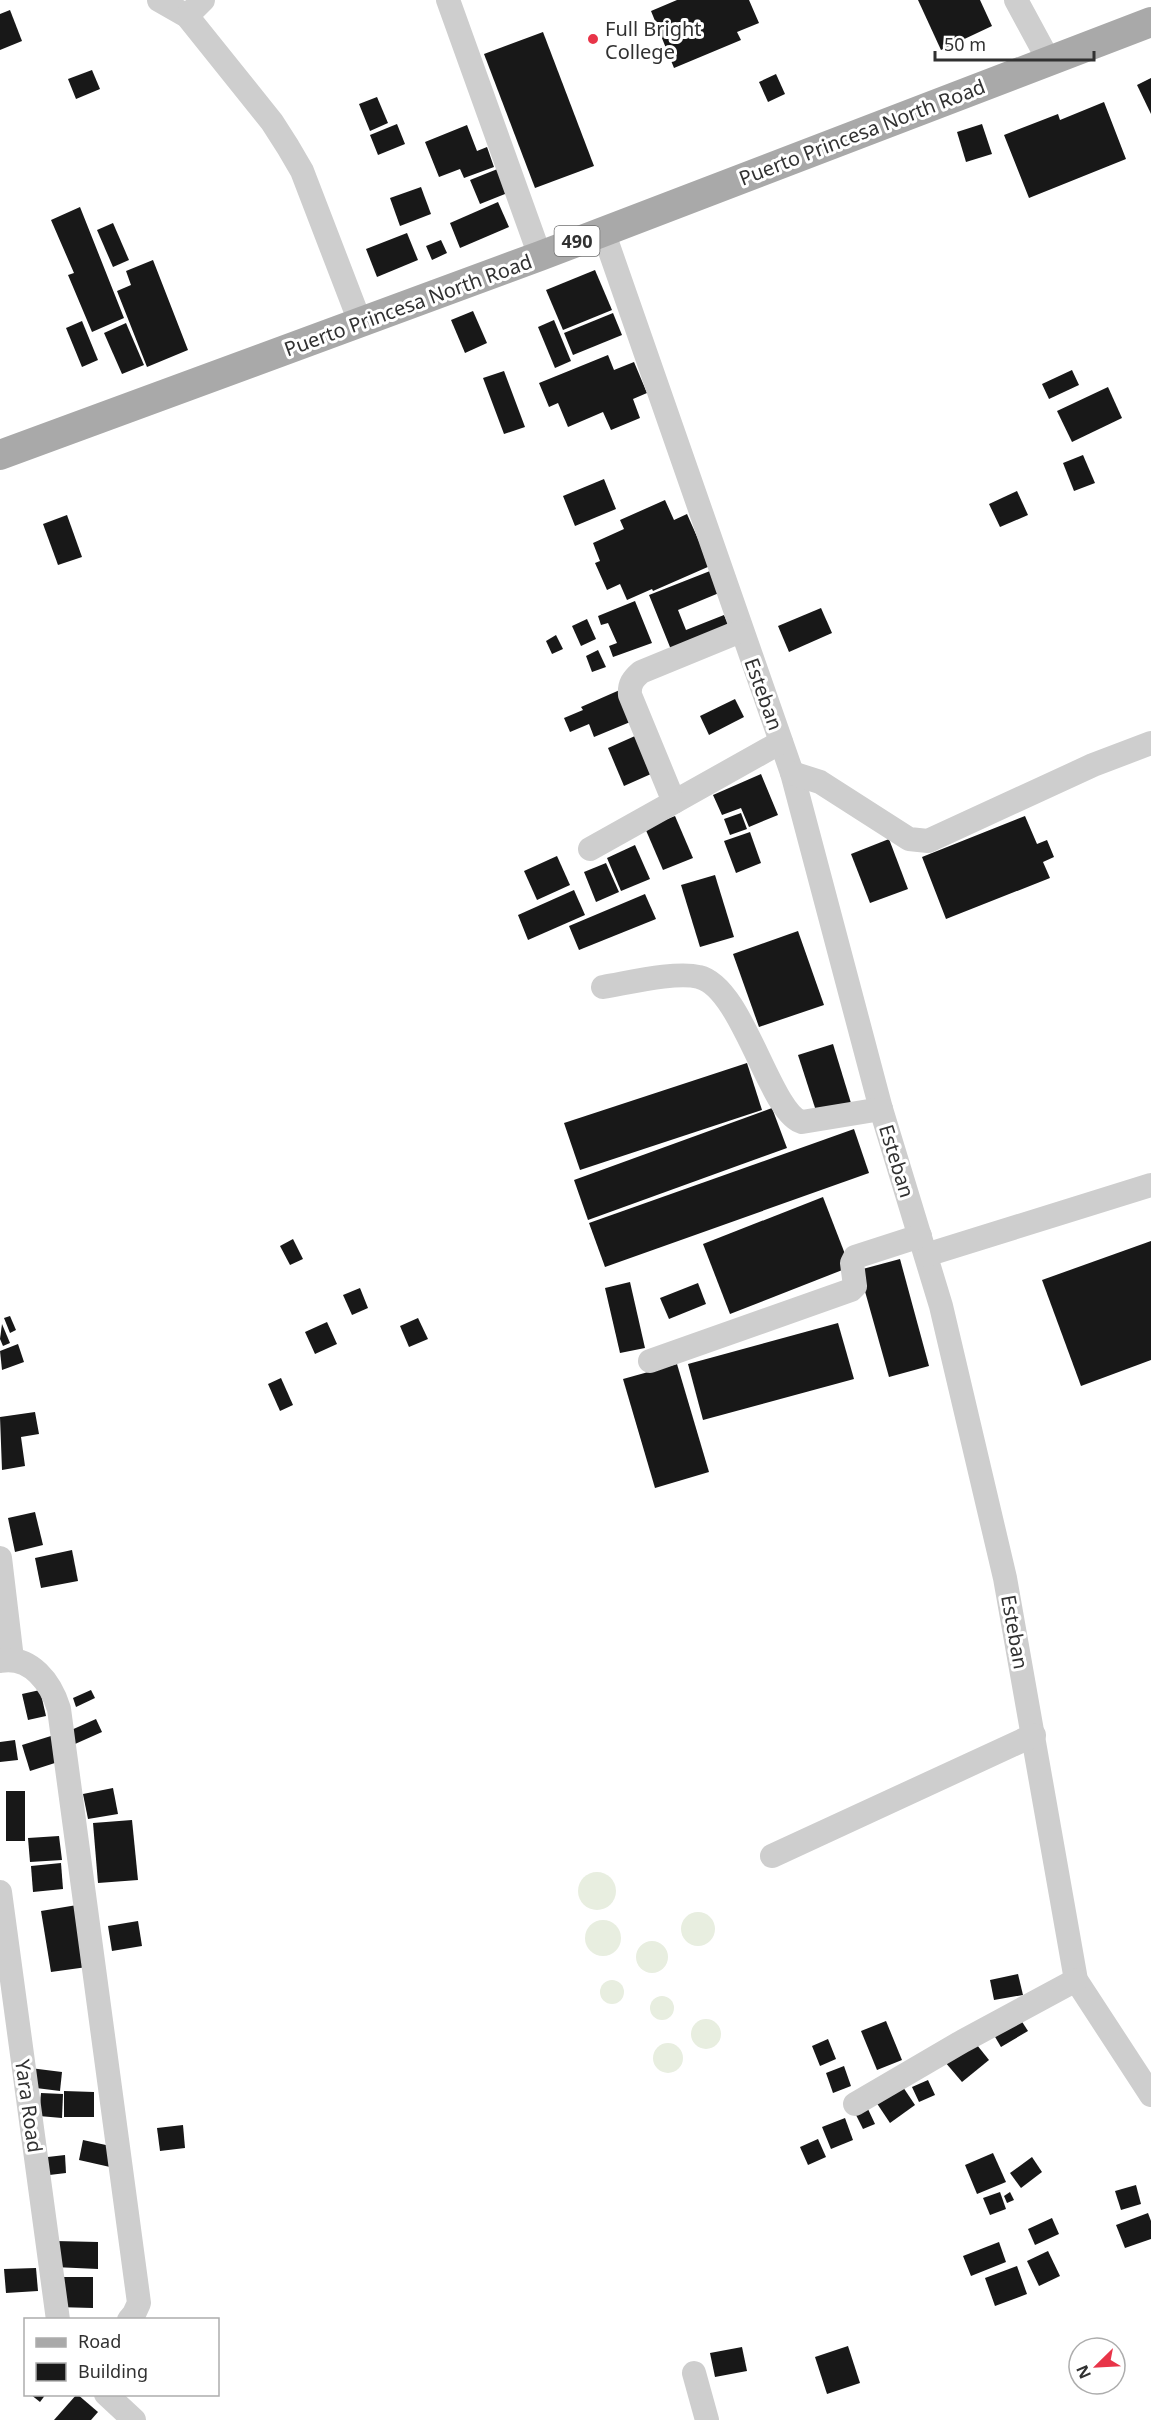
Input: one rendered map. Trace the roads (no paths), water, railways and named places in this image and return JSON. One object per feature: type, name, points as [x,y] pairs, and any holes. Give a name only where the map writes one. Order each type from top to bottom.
[{"type":"main road","name":"Puerto Princesa North Road","points":[[0,455],[540,256],[1151,22]]},
{"type":"street","points":[[159,0],[195,8],[272,122],[302,171],[360,322]]},
{"type":"street","points":[[448,0],[540,256]]},
{"type":"street","points":[[1016,0],[1049,61]]},
{"type":"street","name":"Esteban","points":[[603,231],[792,773],[882,1109],[940,1306],[1005,1578],[1076,1980],[1151,2095]]},
{"type":"street","points":[[674,802],[630,695],[633,679],[641,672],[741,631]]},
{"type":"street","points":[[590,849],[781,742]]},
{"type":"street","points":[[792,773],[820,782],[909,838],[928,841],[1093,765],[1151,743]]},
{"type":"street","points":[[603,987],[684,975],[710,980],[720,988],[756,1051],[786,1112],[796,1121],[802,1122],[882,1109]]},
{"type":"street","points":[[650,1361],[851,1290],[855,1286],[852,1263],[855,1257],[923,1246],[1151,1185]]},
{"type":"street","points":[[0,1558],[6,1660],[34,1669],[46,1681],[60,1709],[139,2303],[130,2318]]},
{"type":"street","points":[[772,1856],[1034,1735]]},
{"type":"street","name":"Yara Road","points":[[0,1892],[58,2318]]},
{"type":"street","points":[[855,2104],[963,2041],[1076,1980]]},
{"type":"street","points":[[694,2373],[707,2420]]},
{"type":"street","points":[[108,2396],[134,2420]]},
{"type":"place","name":"Full Bright College","points":[[593,39]]}]
